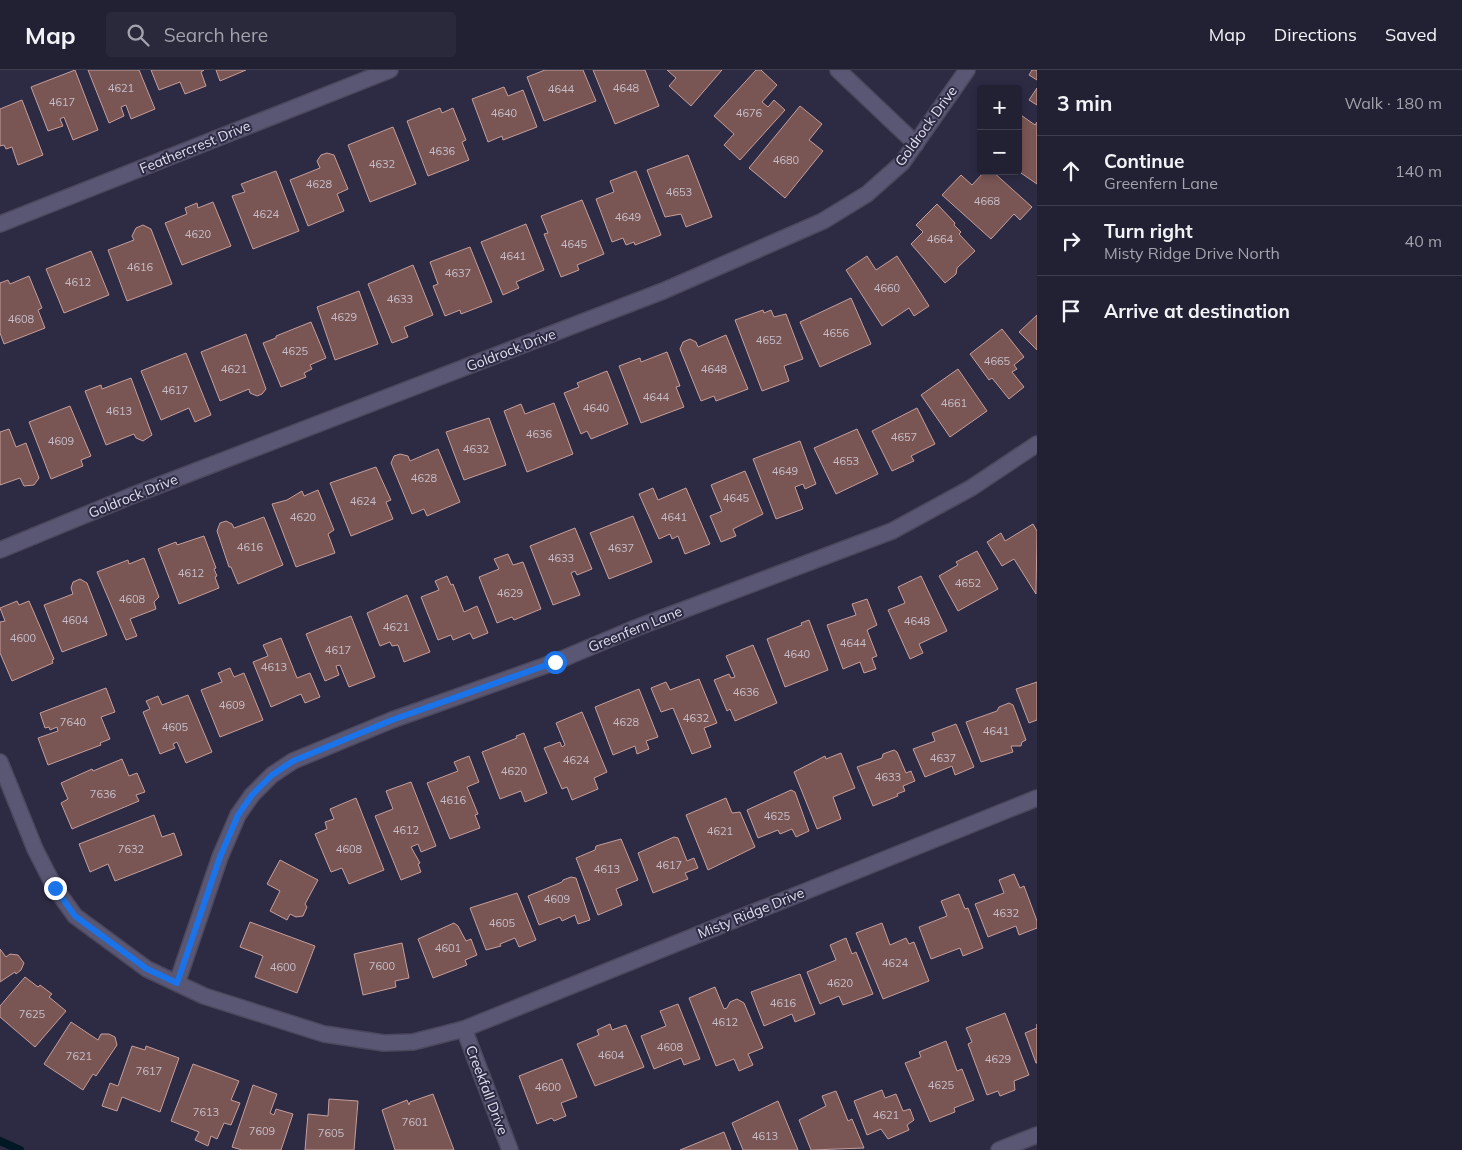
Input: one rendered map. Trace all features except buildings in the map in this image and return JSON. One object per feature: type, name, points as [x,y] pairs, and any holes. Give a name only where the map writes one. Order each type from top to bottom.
[{"type":"street","name":"Feathercrest Drive","points":[[0,224],[390,70]]},
{"type":"street","points":[[838,70],[916,144]]},
{"type":"street","name":"Goldrock Drive","points":[[0,550],[131,496],[663,291],[823,221],[867,194],[902,162],[966,70]]},
{"type":"street","name":"Greenfern Lane","points":[[177,983],[220,857],[238,815],[252,795],[272,775],[293,761],[392,720],[555,662],[633,629],[892,531],[972,488],[1037,444]]},
{"type":"street","name":"Misty Ridge Drive","points":[[0,762],[35,849],[55,888],[75,916],[147,969],[204,996],[284,1023],[306,1027],[324,1034],[393,1042],[413,1042],[464,1029],[1037,798]]},
{"type":"street","name":"Creekfall Drive","points":[[464,1029],[510,1150]]},
{"type":"street","points":[[999,1150],[1037,1135]]},
{"type":"waterway","points":[[0,1141],[20,1150]]},
{"type":"route","points":[[55,888],[75,916],[147,969],[177,983],[220,857],[238,815],[252,795],[272,775],[293,761],[392,720],[555,662]]}]
